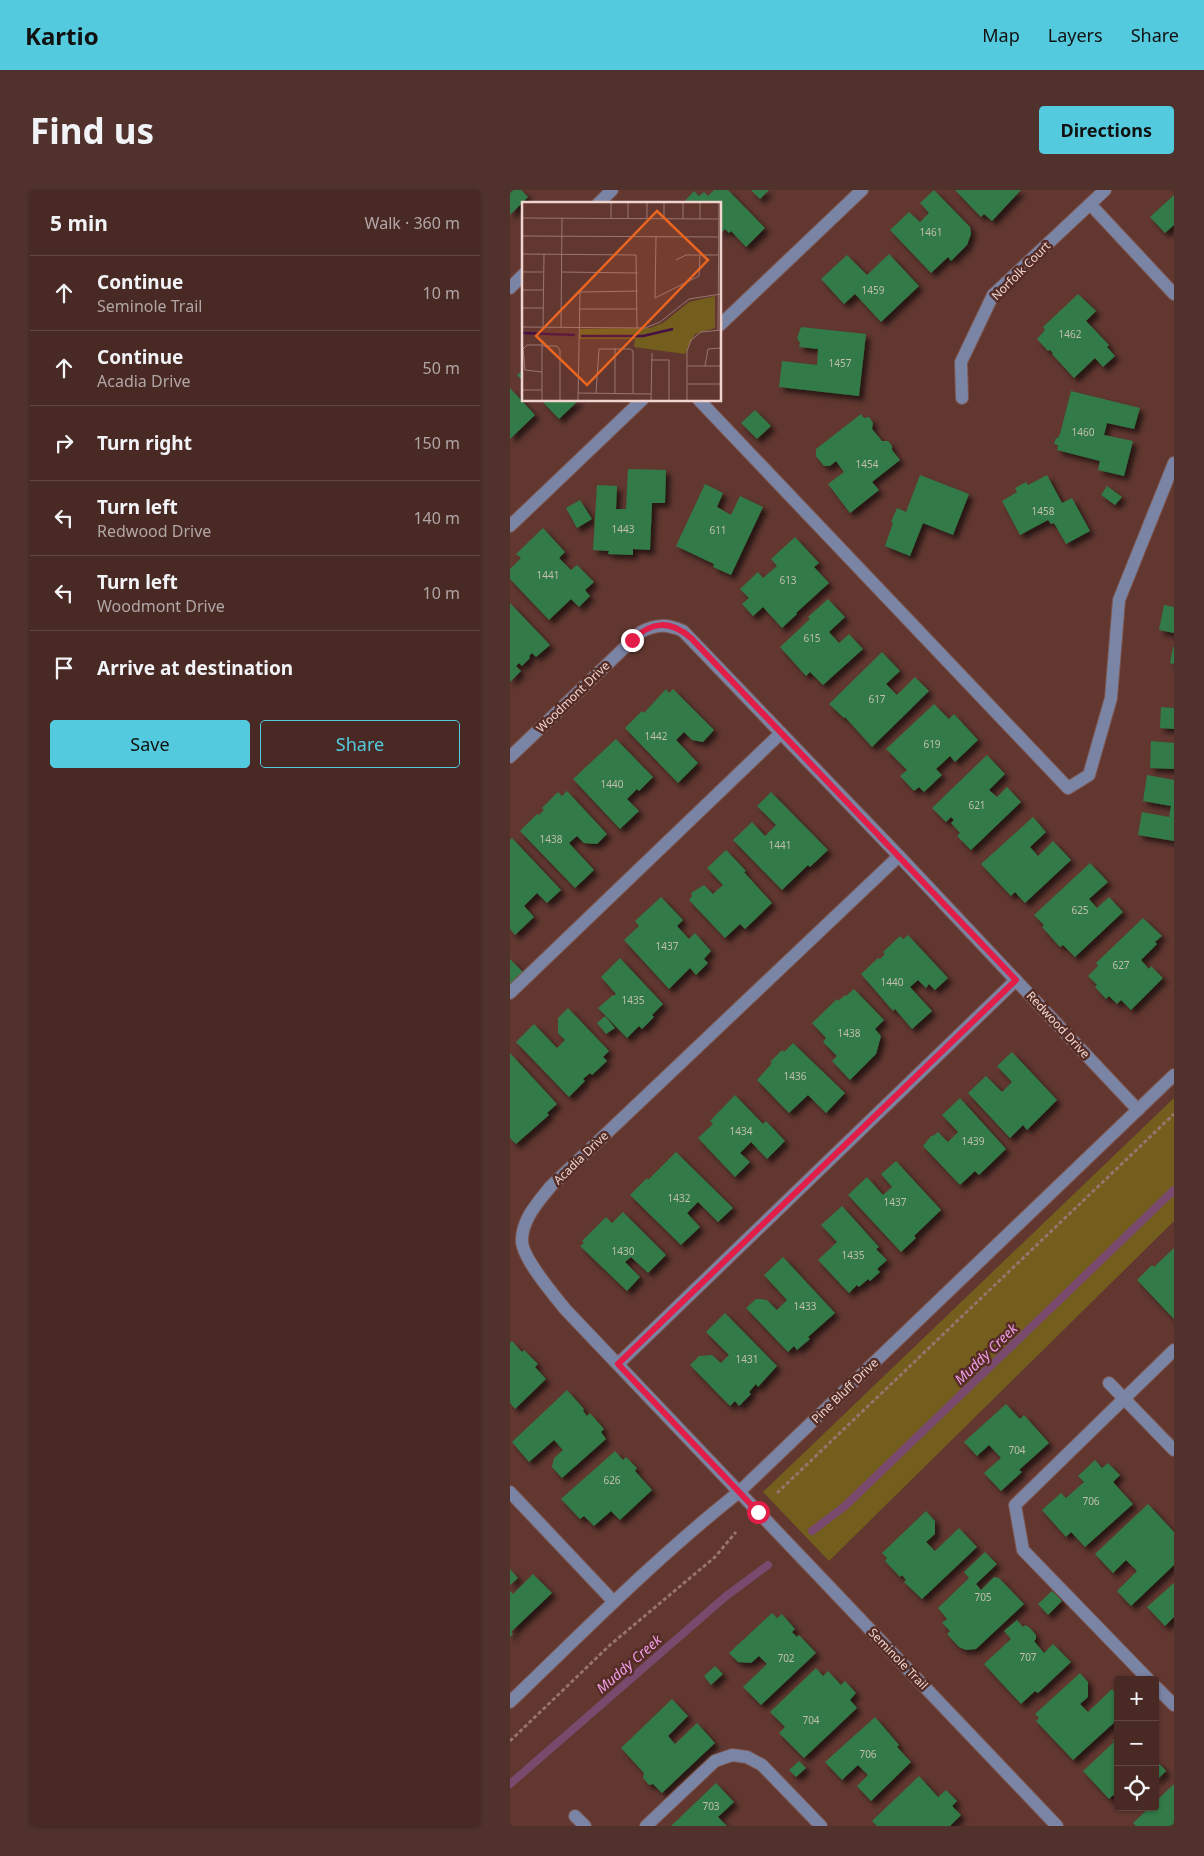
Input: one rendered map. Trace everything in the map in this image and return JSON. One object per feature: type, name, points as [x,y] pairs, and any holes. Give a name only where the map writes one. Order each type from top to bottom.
[{"type":"street","points":[[721,324],[862,190]]},
{"type":"street","name":"Norfolk Court","points":[[962,398],[961,362],[993,295],[1105,190]]},
{"type":"street","points":[[600,202],[608,191]]},
{"type":"street","points":[[1090,204],[1174,294]]},
{"type":"street","points":[[510,288],[522,276]]},
{"type":"street","points":[[510,526],[641,401]]},
{"type":"street","points":[[700,401],[1068,788],[1089,775],[1111,698],[1119,600],[1174,463]]},
{"type":"street","name":"Redwood Drive","points":[[662,625],[678,628],[691,638],[1138,1110]]},
{"type":"street","name":"Woodmont Drive","points":[[510,757],[640,632],[650,627],[662,625]]},
{"type":"street","points":[[510,993],[781,733]]},
{"type":"street","name":"Acadia Drive","points":[[740,1492],[565,1309],[526,1255],[521,1241],[533,1208],[551,1186],[899,856]]},
{"type":"street","points":[[618,1364],[1016,980]]},
{"type":"street","name":"Pine Bluff Drive","points":[[510,1702],[614,1602],[708,1517],[740,1492],[1174,1074]]},
{"type":"street","points":[[1145,1676],[1023,1550],[1015,1505],[1174,1350]]},
{"type":"street","points":[[1109,1383],[1174,1450]]},
{"type":"street","points":[[510,1492],[614,1602]]},
{"type":"street","name":"Seminole Trail","points":[[740,1492],[1058,1826]]},
{"type":"street","points":[[1159,1690],[1174,1705]]},
{"type":"street","points":[[646,1826],[715,1761],[732,1755],[747,1757],[762,1765],[821,1826]]},
{"type":"street","points":[[576,1816],[585,1826]]},
{"type":"path","points":[[777,1493],[1174,1114]]},
{"type":"path","points":[[510,1741],[610,1645],[715,1556],[736,1532]]},
{"type":"shaded area","points":[[1174,1098],[1174,1221],[829,1561],[763,1492]]},
{"type":"building","points":[[510,190],[521,190],[528,197],[510,215]]},
{"type":"building","points":[[714,190],[728,190],[765,228],[746,247],[731,231],[729,233],[725,229],[721,233],[721,202],[684,202],[694,191],[699,196],[704,192],[708,196]]},
{"type":"building","points":[[751,190],[769,190],[760,199]]},
{"type":"building","points":[[934,190],[970,227],[971,234],[967,245],[951,261],[948,257],[931,273],[890,230],[909,212],[920,222],[929,213],[920,203]]},
{"type":"building","points":[[955,190],[1021,190],[992,221],[984,214],[981,217]]},
{"type":"building","points":[[1174,195],[1174,225],[1165,233],[1150,217]]},
{"type":"building","points":[[889,254],[919,286],[881,322],[855,294],[844,304],[821,279],[847,255],[867,275]]},
{"type":"building","points":[[1078,294],[1096,311],[1086,321],[1109,345],[1107,347],[1115,356],[1103,367],[1095,358],[1074,378],[1053,353],[1050,350],[1048,351],[1037,339],[1045,330],[1043,327]]},
{"type":"building","points":[[801,327],[866,334],[859,396],[779,387],[782,361],[817,365],[818,349],[799,347],[800,343],[797,338]]},
{"type":"building","points":[[522,371],[522,380],[517,375]]},
{"type":"building","points":[[510,388],[535,415],[510,439]]},
{"type":"building","points":[[1071,391],[1140,408],[1134,429],[1107,423],[1104,435],[1133,441],[1124,476],[1098,470],[1100,461],[1057,450],[1058,445],[1054,444],[1060,434]]},
{"type":"building","points":[[542,401],[578,401],[559,419]]},
{"type":"building","points":[[755,410],[771,426],[757,439],[741,423]]},
{"type":"building","points":[[861,414],[864,418],[869,417],[873,423],[872,429],[882,441],[888,441],[900,460],[872,482],[879,490],[850,513],[828,484],[844,472],[836,461],[830,466],[824,466],[816,456],[816,449]]},
{"type":"building","points":[[628,469],[666,470],[665,503],[652,503],[650,550],[633,549],[633,555],[608,554],[609,551],[593,550],[597,485],[617,486],[616,509],[626,509]]},
{"type":"building","points":[[920,475],[969,494],[953,535],[923,523],[910,556],[885,546],[893,523],[891,522],[897,508],[906,512]]},
{"type":"building","points":[[1047,475],[1062,503],[1072,498],[1090,531],[1066,544],[1054,523],[1051,524],[1048,520],[1020,535],[1002,501],[1017,492],[1015,488],[1026,482],[1028,485]]},
{"type":"building","points":[[705,484],[723,493],[717,507],[731,515],[740,496],[763,507],[731,575],[713,567],[714,564],[676,546]]},
{"type":"building","points":[[1107,486],[1122,497],[1115,505],[1101,495]]},
{"type":"building","points":[[580,500],[592,519],[577,528],[566,508]]},
{"type":"building","points":[[543,528],[565,552],[559,558],[571,570],[577,565],[594,582],[585,590],[590,596],[579,607],[571,599],[549,620],[510,579],[510,569],[521,558],[516,554]]},
{"type":"building","points":[[795,537],[819,563],[814,567],[829,583],[782,628],[763,607],[753,616],[742,604],[749,598],[740,589],[758,572],[763,578],[777,566],[771,559]]},
{"type":"building","points":[[828,599],[845,617],[829,632],[839,643],[849,634],[863,649],[823,685],[810,672],[806,676],[780,647]]},
{"type":"building","points":[[510,603],[550,645],[536,657],[532,653],[522,666],[519,663],[516,666],[521,671],[510,682]]},
{"type":"building","points":[[1164,605],[1174,607],[1174,633],[1159,630]]},
{"type":"building","points":[[1174,647],[1174,664],[1170,663]]},
{"type":"building","points":[[882,652],[900,671],[886,684],[897,695],[915,677],[929,691],[872,747],[845,717],[829,704]]},
{"type":"building","points":[[666,689],[669,693],[673,689],[714,730],[703,742],[692,740],[684,732],[676,740],[698,763],[678,783],[625,728],[642,711],[644,713]]},
{"type":"building","points":[[934,704],[949,719],[954,714],[978,740],[955,762],[950,756],[936,769],[942,775],[924,792],[919,787],[914,791],[900,776],[907,770],[886,749]]},
{"type":"building","points":[[1161,707],[1174,708],[1174,729],[1160,728]]},
{"type":"building","points":[[616,739],[653,777],[639,791],[637,789],[627,799],[639,811],[620,829],[573,779]]},
{"type":"building","points":[[1151,741],[1174,743],[1174,769],[1150,768]]},
{"type":"building","points":[[987,755],[1005,774],[989,790],[997,797],[1007,787],[1021,802],[971,850],[957,836],[960,833],[951,823],[954,820],[951,817],[946,822],[932,808]]},
{"type":"building","points":[[1147,775],[1174,780],[1174,841],[1138,835],[1142,812],[1169,817],[1171,806],[1143,801]]},
{"type":"building","points":[[567,791],[607,834],[597,844],[584,843],[577,836],[569,843],[594,870],[575,888],[520,831],[537,814],[539,815],[544,810],[542,808],[558,792],[562,796]]},
{"type":"building","points":[[771,792],[828,850],[810,867],[808,865],[782,890],[733,840],[752,822],[765,836],[776,825],[757,806]]},
{"type":"building","points":[[1033,817],[1046,832],[1030,847],[1038,856],[1053,841],[1071,860],[1025,903],[1015,892],[1011,896],[981,864]]},
{"type":"building","points":[[512,838],[561,890],[547,903],[537,893],[524,906],[534,917],[515,935],[510,929],[510,840]]},
{"type":"building","points":[[726,850],[772,903],[745,929],[740,924],[725,938],[689,900],[692,896],[691,893],[704,885],[713,894],[723,885],[707,868]]},
{"type":"building","points":[[1090,863],[1108,882],[1089,899],[1097,908],[1109,897],[1123,912],[1075,957],[1063,945],[1060,947],[1034,915]]},
{"type":"building","points":[[661,897],[683,920],[677,926],[689,939],[695,933],[711,951],[704,959],[708,963],[696,975],[690,968],[669,989],[624,940],[639,926],[635,921]]},
{"type":"building","points":[[1143,918],[1162,936],[1155,942],[1157,944],[1141,960],[1149,969],[1151,966],[1163,978],[1131,1010],[1121,1000],[1117,1004],[1109,996],[1106,999],[1095,987],[1097,985],[1088,976],[1098,966],[1096,963]]},
{"type":"building","points":[[908,935],[948,978],[935,990],[929,984],[926,988],[918,980],[910,987],[932,1011],[912,1029],[895,1009],[893,1011],[861,974],[878,958],[880,959],[885,954],[883,952],[900,936],[903,939]]},
{"type":"building","points":[[620,958],[663,1004],[642,1029],[639,1026],[627,1038],[598,1008],[616,994],[601,977]]},
{"type":"building","points":[[510,959],[523,972],[510,984]]},
{"type":"building","points":[[854,989],[884,1020],[875,1029],[881,1036],[876,1054],[850,1080],[832,1061],[837,1056],[823,1042],[826,1038],[812,1023],[837,999],[838,1001]]},
{"type":"building","points":[[568,1008],[609,1051],[603,1057],[607,1061],[592,1075],[590,1073],[583,1079],[585,1081],[569,1097],[516,1042],[534,1024],[557,1048],[565,1040],[558,1033],[558,1018]]},
{"type":"building","points":[[605,1016],[615,1028],[606,1034],[597,1023]]},
{"type":"building","points":[[793,1043],[845,1093],[826,1113],[808,1095],[789,1113],[757,1080],[772,1063],[770,1062],[782,1050],[784,1052]]},
{"type":"building","points":[[1012,1052],[1057,1100],[1027,1130],[1023,1125],[1010,1138],[968,1093],[986,1076],[1002,1092],[1012,1082],[997,1066]]},
{"type":"building","points":[[510,1053],[557,1104],[547,1113],[549,1115],[516,1144],[510,1138]]},
{"type":"building","points":[[735,1095],[763,1124],[766,1121],[785,1141],[767,1159],[751,1142],[740,1153],[750,1162],[735,1177],[698,1138],[713,1124],[710,1121]]},
{"type":"building","points":[[960,1098],[1006,1149],[979,1175],[975,1171],[960,1185],[923,1146],[931,1136],[938,1132],[948,1142],[958,1132],[942,1115]]},
{"type":"building","points":[[676,1152],[733,1208],[718,1222],[698,1202],[687,1213],[700,1227],[681,1245],[630,1195]]},
{"type":"building","points":[[896,1161],[941,1210],[914,1236],[916,1238],[901,1252],[848,1195],[867,1177],[883,1195],[892,1187],[881,1174]]},
{"type":"building","points":[[842,1206],[879,1247],[876,1249],[887,1260],[877,1269],[880,1272],[870,1281],[868,1279],[859,1287],[857,1285],[849,1293],[818,1260],[837,1242],[821,1225]]},
{"type":"building","points":[[623,1212],[666,1255],[648,1273],[631,1257],[625,1262],[640,1277],[627,1291],[580,1246],[584,1243],[582,1241],[606,1217],[612,1223]]},
{"type":"building","points":[[1174,1248],[1174,1319],[1137,1280],[1152,1265],[1154,1267]]},
{"type":"building","points":[[783,1257],[835,1313],[808,1337],[810,1339],[797,1350],[794,1346],[788,1352],[746,1308],[756,1299],[760,1299],[767,1300],[777,1310],[787,1300],[764,1275]]},
{"type":"building","points":[[725,1313],[777,1366],[758,1387],[756,1384],[749,1392],[751,1394],[739,1406],[735,1401],[730,1406],[690,1365],[699,1356],[712,1355],[721,1363],[729,1355],[706,1332]]},
{"type":"building","points":[[512,1341],[522,1352],[524,1350],[538,1364],[535,1367],[546,1379],[515,1409],[510,1403],[510,1343]]},
{"type":"building","points":[[567,1390],[584,1409],[583,1411],[587,1416],[590,1413],[604,1429],[601,1432],[606,1439],[562,1478],[552,1467],[554,1458],[563,1450],[554,1440],[529,1462],[512,1442]]},
{"type":"building","points":[[1006,1404],[1020,1419],[1024,1415],[1049,1443],[1019,1470],[1022,1472],[1001,1491],[984,1473],[1001,1458],[989,1445],[977,1456],[964,1442]]},
{"type":"building","points":[[615,1451],[623,1460],[626,1457],[637,1468],[635,1471],[652,1490],[620,1520],[611,1511],[594,1526],[584,1516],[580,1519],[561,1499]]},
{"type":"building","points":[[1095,1460],[1102,1468],[1108,1463],[1120,1475],[1113,1482],[1133,1504],[1085,1547],[1071,1532],[1066,1537],[1042,1510],[1061,1493],[1066,1498],[1084,1482],[1078,1476]]},
{"type":"building","points":[[1148,1504],[1174,1532],[1174,1565],[1131,1606],[1117,1591],[1137,1571],[1126,1560],[1113,1573],[1095,1554]]},
{"type":"building","points":[[926,1511],[935,1521],[935,1534],[926,1542],[935,1551],[959,1528],[977,1547],[922,1599],[904,1582],[906,1580],[902,1575],[900,1577],[885,1561],[887,1558],[882,1553]]},
{"type":"building","points":[[985,1552],[997,1564],[976,1584],[981,1590],[994,1577],[999,1578],[1024,1604],[976,1649],[966,1650],[959,1647],[947,1634],[950,1631],[942,1623],[947,1619],[938,1608],[969,1578],[964,1572]]},
{"type":"building","points":[[510,1569],[518,1578],[510,1585]]},
{"type":"building","points":[[533,1574],[552,1593],[511,1632],[513,1634],[510,1637],[510,1591],[513,1594]]},
{"type":"building","points":[[1174,1583],[1174,1617],[1165,1626],[1147,1607]]},
{"type":"building","points":[[1052,1591],[1062,1601],[1048,1615],[1038,1604]]},
{"type":"building","points":[[772,1613],[777,1618],[782,1614],[795,1629],[792,1632],[797,1637],[799,1635],[816,1653],[761,1705],[743,1687],[767,1664],[759,1656],[751,1663],[738,1662],[729,1653]]},
{"type":"building","points":[[1017,1620],[1023,1627],[1025,1625],[1030,1628],[1036,1635],[1034,1641],[1044,1653],[1053,1644],[1071,1662],[1038,1693],[1035,1691],[1021,1704],[984,1664],[1011,1639],[1004,1631]]},
{"type":"building","points":[[715,1666],[723,1674],[711,1685],[704,1676]]},
{"type":"building","points":[[816,1668],[823,1676],[828,1671],[841,1685],[845,1681],[856,1693],[850,1700],[857,1708],[804,1758],[779,1733],[785,1727],[770,1712]]},
{"type":"building","points":[[1080,1673],[1088,1682],[1088,1697],[1080,1704],[1088,1712],[1112,1689],[1114,1691],[1114,1723],[1073,1760],[1036,1721],[1039,1718],[1035,1714]]},
{"type":"building","points":[[672,1699],[688,1716],[668,1736],[675,1744],[697,1723],[715,1743],[662,1793],[653,1784],[649,1785],[643,1778],[644,1773],[621,1748]]},
{"type":"building","points":[[875,1717],[899,1745],[897,1747],[911,1762],[871,1801],[857,1786],[868,1775],[858,1765],[842,1780],[825,1762]]},
{"type":"building","points":[[1114,1742],[1114,1796],[1109,1799],[1083,1771]]},
{"type":"building","points":[[799,1761],[806,1768],[796,1777],[789,1770]]},
{"type":"building","points":[[1159,1763],[1166,1771],[1159,1778]]},
{"type":"building","points":[[919,1776],[938,1797],[946,1790],[957,1801],[952,1806],[961,1815],[950,1826],[877,1826],[872,1821]]},
{"type":"building","points":[[716,1783],[734,1802],[718,1817],[727,1826],[671,1826]]},
{"type":"building","points":[[1174,1784],[1174,1826],[1136,1826],[1133,1823],[1146,1811],[1159,1811],[1159,1798]]},
{"type":"waterway","name":"Muddy Creek","points":[[812,1531],[845,1506],[1174,1190]]},
{"type":"waterway","name":"Muddy Creek","points":[[510,1784],[725,1597],[768,1565]]},
{"type":"route","points":[[632,640],[640,632],[650,627],[662,625],[672,626],[683,631],[691,638],[1016,980],[618,1364],[758,1512]]}]
